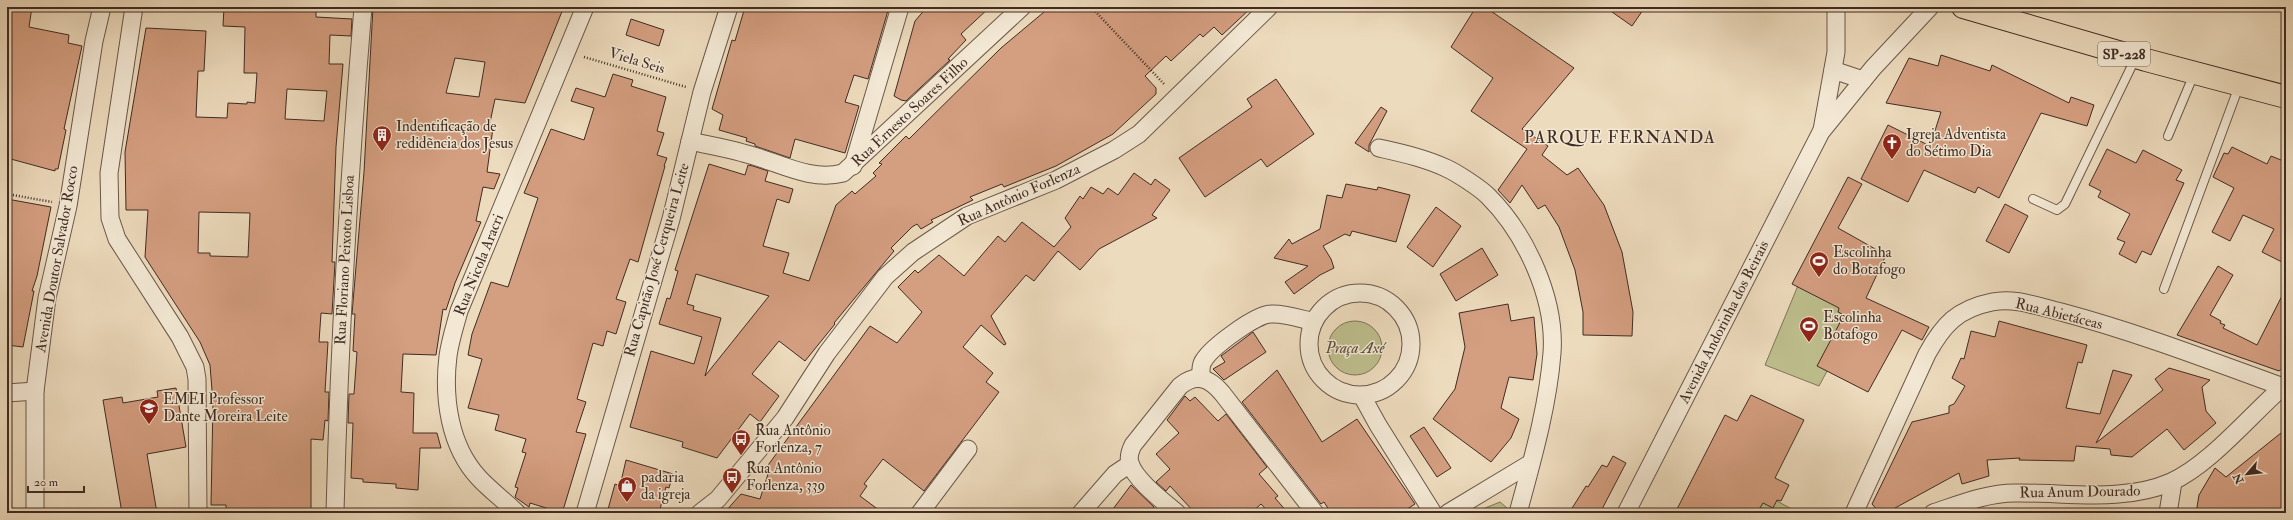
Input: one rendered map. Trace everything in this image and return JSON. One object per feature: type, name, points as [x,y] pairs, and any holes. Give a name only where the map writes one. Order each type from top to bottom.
[{"type":"main road","name":"SP-228","points":[[1963,7],[2136,57],[2286,97]]},
{"type":"street","name":"Avenida Doutor Salvador Rocco","points":[[35,513],[35,390],[47,298],[68,206],[94,41],[102,7]]},
{"type":"street","points":[[134,7],[109,173],[110,218],[117,239],[166,313],[195,367],[197,379],[198,513]]},
{"type":"street","name":"Rua Floriano Peixoto Lisboa","points":[[335,513],[337,410],[348,185],[363,7]]},
{"type":"street","name":"Rua Nicola Aracri","points":[[517,513],[478,477],[459,446],[449,418],[447,399],[448,356],[458,311],[585,7]]},
{"type":"street","name":"Rua Capitão José Cerqueira Leite","points":[[585,513],[671,219],[702,92],[729,7]]},
{"type":"street","points":[[852,166],[900,7]]},
{"type":"street","name":"Rua Ernesto Soares Filho","points":[[690,141],[744,153],[815,176],[831,176],[843,173],[1022,7]]},
{"type":"street","name":"Rua Antônio Forlenza","points":[[700,513],[718,499],[785,418],[827,353],[885,277],[913,252],[967,216],[1056,180],[1114,150],[1139,134],[1269,7]]},
{"type":"street","name":"Avenida Andorinha dos Beirais","points":[[1822,132],[1833,70],[1836,7]]},
{"type":"street","name":"Avenida Andorinha dos Beirais","points":[[1626,513],[1822,132],[1863,80],[1930,7]]},
{"type":"street","points":[[1833,70],[1863,80]]},
{"type":"street","points":[[1379,148],[1411,155],[1446,168],[1488,196],[1523,244],[1535,268],[1547,301],[1552,352],[1531,463],[1518,513]]},
{"type":"street","points":[[1352,293],[1369,293],[1385,299],[1401,314],[1407,324],[1412,340],[1410,356],[1404,372],[1393,385],[1378,393],[1362,396],[1344,394],[1329,385],[1317,373],[1310,357],[1309,339],[1314,322],[1323,309],[1336,298],[1352,293]]},
{"type":"street","name":"Rua Abietáceas","points":[[1854,513],[1927,354],[1940,331],[1958,314],[1976,306],[1994,301],[2025,303],[2139,336],[2284,385]]},
{"type":"street","points":[[1201,378],[1202,361],[1228,338],[1261,316],[1271,314],[1314,322]]},
{"type":"street","points":[[1177,513],[1145,484],[1130,464],[1129,454],[1133,445],[1180,386],[1186,382],[1201,378],[1214,384],[1315,513]]},
{"type":"street","name":"Rua Anum Dourado","points":[[1933,513],[1972,500],[2014,493],[2130,494],[2150,491],[2173,482],[2188,472],[2210,454],[2284,385]]},
{"type":"street","points":[[7,393],[35,390]]},
{"type":"street","points":[[1362,396],[1378,425],[1433,513]]},
{"type":"street","points":[[920,513],[968,449]]},
{"type":"street","points":[[1448,513],[1531,463]]},
{"type":"street","points":[[1081,513],[1115,474],[1130,464]]},
{"type":"street","points":[[2168,513],[2173,482]]},
{"type":"lane","points":[[2034,200],[2057,210],[2065,204],[2136,57]]},
{"type":"lane","points":[[2168,136],[2195,73]]},
{"type":"lane","points":[[2164,289],[2240,84]]},
{"type":"path","points":[[1091,7],[1177,97]]},
{"type":"path","name":"Viela Seis","points":[[566,52],[702,92]]},
{"type":"path","points":[[7,194],[68,206]]},
{"type":"green space","name":"Escolinha do Botafogo","points":[[1819,235],[1854,321],[1819,386],[1765,365]]},
{"type":"green space","name":"Praça Axé","points":[[1355,321],[1365,323],[1374,329],[1380,338],[1382,348],[1380,358],[1374,367],[1365,373],[1355,375],[1345,373],[1336,367],[1330,358],[1328,348],[1330,338],[1336,329],[1345,323]]},
{"type":"green space","points":[[1766,495],[1799,513],[1757,513]]},
{"type":"green space","points":[[1500,502],[1507,508],[1506,513],[1473,513]]},
{"type":"building","points":[[7,7],[32,7],[29,27],[69,35],[68,43],[82,46],[64,129],[66,130],[58,169],[55,169],[55,171],[7,158]]},
{"type":"building","points":[[224,7],[316,8],[316,17],[352,19],[351,36],[330,35],[329,64],[343,64],[336,147],[332,262],[335,262],[332,314],[321,313],[319,342],[328,342],[325,392],[329,392],[328,421],[325,420],[323,440],[311,439],[311,513],[226,513],[226,505],[211,505],[213,403],[210,365],[200,342],[145,257],[148,210],[126,210],[125,152],[146,28],[206,31],[204,71],[198,71],[196,117],[227,118],[228,103],[255,103],[257,73],[244,73],[245,27],[223,26]],"holes":[[[287,89],[327,91],[324,121],[285,119]],[[199,212],[250,213],[248,257],[210,256],[210,253],[198,253]]]},
{"type":"building","points":[[373,7],[542,7],[563,9],[525,103],[495,99],[489,127],[493,128],[487,172],[500,174],[494,189],[483,187],[476,221],[481,222],[455,283],[446,310],[443,309],[436,355],[403,354],[401,392],[414,393],[413,433],[437,433],[441,448],[420,448],[418,490],[396,488],[396,484],[363,482],[363,479],[351,478],[353,423],[348,423],[349,394],[354,394],[357,352],[353,351],[355,314],[352,314],[364,172]],"holes":[[[455,58],[485,62],[479,97],[446,93]]]},
{"type":"building","points":[[745,7],[889,7],[868,79],[854,75],[845,102],[859,106],[845,153],[795,139],[790,158],[755,146],[755,144],[746,141],[747,138],[719,130],[723,115],[712,109],[732,40],[735,41]]},
{"type":"building","points":[[927,7],[990,7],[961,34],[966,40],[948,59],[950,60],[906,101],[901,100],[894,96],[915,21]]},
{"type":"building","points":[[1050,7],[1252,7],[1222,35],[1214,27],[1203,37],[1200,34],[1171,61],[1166,56],[1145,76],[1156,88],[1156,94],[1113,134],[1056,166],[1004,187],[1002,184],[970,197],[973,200],[931,220],[933,222],[921,229],[917,224],[912,227],[891,248],[894,251],[834,323],[835,324],[805,361],[779,341],[752,374],[779,396],[760,422],[750,414],[717,458],[682,447],[683,442],[630,427],[651,351],[694,364],[702,337],[659,324],[667,298],[670,299],[678,271],[675,270],[709,164],[745,175],[748,165],[753,166],[768,171],[765,181],[793,189],[789,203],[777,199],[763,246],[789,253],[783,273],[809,281],[836,205],[852,191],[855,194],[876,176],[873,173],[882,164],[879,163],[906,136],[909,139],[1001,48]],"holes":[[[696,274],[769,296],[705,376],[721,318],[693,310],[694,306],[687,304]]]},
{"type":"building","points":[[1476,7],[1485,7],[1574,68],[1522,129],[1548,146],[1542,155],[1567,175],[1578,168],[1604,205],[1622,252],[1633,312],[1632,336],[1583,335],[1583,312],[1575,270],[1559,227],[1545,205],[1538,209],[1522,185],[1510,203],[1498,190],[1527,149],[1471,111],[1493,78],[1451,47]]},
{"type":"building","points":[[1605,7],[1645,7],[1632,26]]},
{"type":"building","points":[[631,19],[664,30],[659,46],[626,35]]},
{"type":"building","points":[[1941,55],[1990,71],[1992,65],[2069,103],[2071,97],[2094,105],[2087,126],[2041,113],[1999,198],[1978,187],[1975,193],[1924,170],[1908,202],[1861,179],[1888,125],[1930,146],[1941,112],[1886,103],[1909,58],[1938,66]]},
{"type":"building","points":[[613,74],[633,80],[631,86],[666,97],[657,131],[664,133],[657,155],[667,158],[638,262],[630,259],[616,299],[626,302],[616,334],[607,331],[603,346],[593,343],[577,399],[586,402],[576,432],[586,434],[564,507],[559,512],[530,503],[529,507],[515,497],[518,488],[515,487],[526,453],[522,452],[526,439],[495,430],[499,415],[468,408],[482,359],[468,355],[472,334],[491,282],[508,287],[538,198],[524,193],[551,129],[584,140],[594,108],[571,101],[576,88],[605,97]]},
{"type":"building","points":[[1276,79],[1314,134],[1267,167],[1261,159],[1205,197],[1179,158],[1252,107],[1247,99]]},
{"type":"building","points":[[1381,107],[1387,111],[1369,145],[1369,152],[1355,143]]},
{"type":"building","points":[[2232,147],[2267,164],[2271,156],[2286,162],[2286,264],[2262,252],[2274,229],[2243,215],[2230,241],[2212,232],[2234,188],[2213,177],[2224,153],[2228,154]]},
{"type":"building","points":[[2107,149],[2136,163],[2143,150],[2182,170],[2176,180],[2184,183],[2151,255],[2142,251],[2136,263],[2119,254],[2125,242],[2117,239],[2130,214],[2098,197],[2101,191],[2089,185]]},
{"type":"building","points":[[1134,173],[1151,185],[1155,179],[1170,190],[1152,215],[1157,218],[1099,249],[1080,270],[1058,251],[1034,281],[1026,275],[991,316],[1006,344],[1004,345],[981,325],[963,347],[993,373],[986,382],[999,392],[924,491],[883,459],[864,484],[867,486],[860,496],[883,513],[724,513],[741,494],[760,499],[768,474],[763,472],[870,326],[897,343],[922,312],[898,287],[915,270],[918,273],[939,255],[964,276],[998,236],[1005,242],[1022,222],[1054,247],[1071,227],[1065,218],[1080,196],[1083,199],[1091,187],[1103,194],[1108,188],[1118,195]]},
{"type":"building","points":[[1848,177],[1862,184],[1838,228],[1886,255],[1866,298],[1929,327],[1922,340],[1902,330],[1868,392],[1817,366],[1844,315],[1838,312],[1839,308],[1792,284]]},
{"type":"building","points":[[1346,184],[1377,190],[1378,187],[1410,195],[1396,242],[1352,231],[1350,236],[1345,234],[1323,246],[1331,259],[1334,268],[1320,275],[1294,294],[1285,282],[1308,266],[1274,258],[1289,239],[1292,244],[1320,229],[1327,195],[1342,198]]},
{"type":"building","points":[[7,199],[51,207],[37,276],[32,291],[34,291],[23,347],[7,345],[11,313],[7,312]]},
{"type":"building","points":[[2005,204],[2028,216],[2009,253],[1986,241]]},
{"type":"building","points":[[1436,207],[1461,226],[1433,267],[1407,247]]},
{"type":"building","points":[[1482,248],[1498,275],[1456,301],[1440,274]]},
{"type":"building","points":[[2218,266],[2233,275],[2210,315],[2225,325],[2223,328],[2257,345],[2286,288],[2286,365],[2279,371],[2177,335]]},
{"type":"building","points":[[1508,304],[1511,321],[1534,317],[1537,354],[1533,380],[1509,377],[1501,408],[1519,419],[1511,438],[1491,462],[1433,419],[1455,389],[1465,347],[1459,313]]},
{"type":"building","points":[[1999,321],[2087,345],[2082,363],[2078,362],[2066,408],[2100,414],[2113,370],[2132,375],[2096,443],[2163,390],[2155,379],[2169,368],[2210,380],[2202,387],[2206,411],[2216,423],[2184,450],[2167,429],[2132,457],[2111,455],[2110,449],[2076,446],[2074,461],[2019,460],[2020,458],[1987,460],[1989,476],[1962,484],[1959,473],[1886,513],[1880,513],[1872,504],[1912,422],[1949,413],[1949,406],[1954,404],[1965,386],[1952,378],[1961,358],[1964,359],[1971,331],[1995,337]]},
{"type":"building","points":[[1253,332],[1266,352],[1224,380],[1213,369],[1225,362],[1221,356]]},
{"type":"building","points":[[1277,370],[1322,442],[1357,419],[1415,504],[1401,513],[1331,513],[1324,502],[1321,504],[1242,402]]},
{"type":"building","points":[[176,388],[186,447],[147,454],[157,513],[122,513],[103,400],[122,397],[123,403],[158,397],[157,391]]},
{"type":"building","points":[[1751,395],[1804,420],[1775,478],[1789,485],[1781,501],[1777,500],[1773,508],[1763,503],[1757,513],[1675,513],[1725,415],[1737,421]]},
{"type":"building","points":[[1185,396],[1190,401],[1195,397],[1218,421],[1226,414],[1267,467],[1259,474],[1278,496],[1275,498],[1288,513],[1269,513],[1261,504],[1251,513],[1195,513],[1170,486],[1166,491],[1156,482],[1170,469],[1156,454],[1179,433],[1167,420]]},
{"type":"building","points":[[1424,427],[1451,468],[1437,477],[1410,436]]},
{"type":"building","points":[[2286,429],[2286,513],[2196,513],[2199,495],[2215,468],[2226,477]]},
{"type":"building","points":[[1613,456],[1626,463],[1600,513],[1569,513],[1586,486],[1588,487],[1602,465],[1607,467]]},
{"type":"building","points":[[626,460],[673,474],[669,488],[666,487],[659,513],[607,513],[615,484],[620,486]]},
{"type":"building","points":[[1131,485],[1154,507],[1149,513],[1110,513]]},
{"type":"place","name":"Indentificação de redidẽncia dos Jesus","points":[[382,152]]},
{"type":"place","name":"Igreja Adventista do Sétimo Dia","points":[[1892,160]]},
{"type":"place","name":"Escolinha do Botafogo","points":[[1819,278]]},
{"type":"place","name":"Escolinha Botafogo","points":[[1809,343]]},
{"type":"place","name":"EMEI Professor Dante Moreira Leite","points":[[149,425]]},
{"type":"place","name":"Rua Antônio Forlenza, 7","points":[[741,456]]},
{"type":"place","name":"Rua Antônio Forlenza, 339","points":[[732,494]]},
{"type":"place","name":"padaria da igreja","points":[[627,503]]},
{"type":"district","name":"PARQUE FERNANDA","points":[[1620,137]]}]
